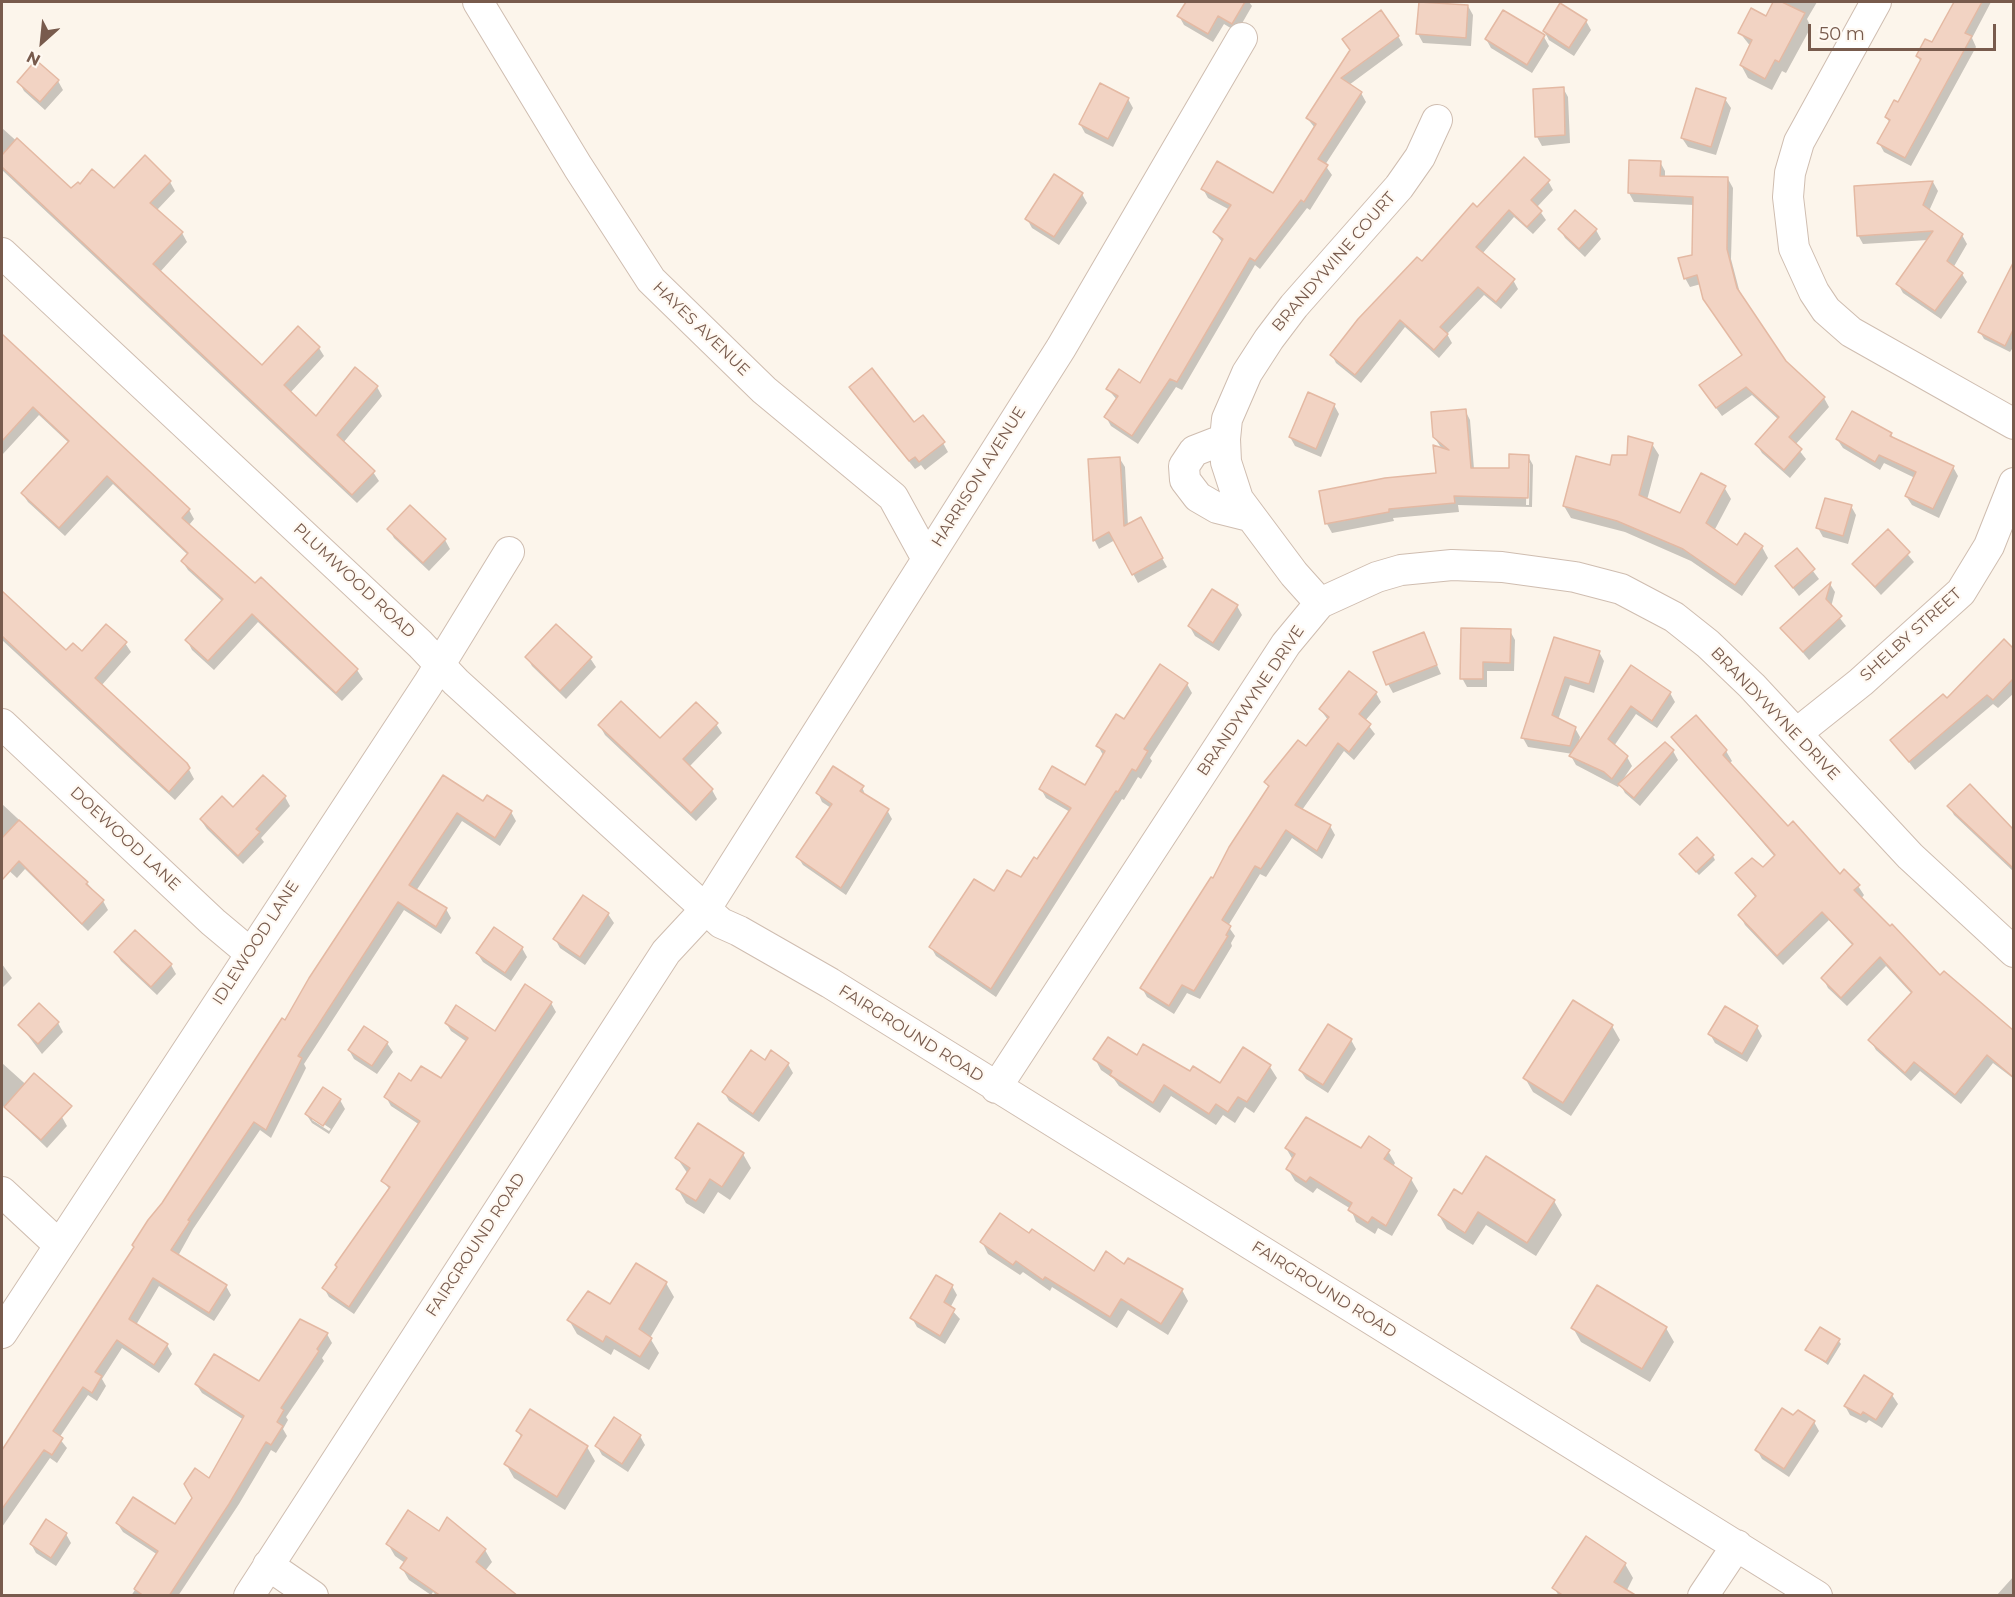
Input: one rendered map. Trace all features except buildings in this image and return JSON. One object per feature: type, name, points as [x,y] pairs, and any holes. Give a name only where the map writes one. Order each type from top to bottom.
[{"type":"street","name":"HAYES AVENUE","points":[[478,2],[578,167],[651,280],[764,390],[893,497],[927,559]]},
{"type":"street","points":[[1876,2],[1799,142],[1790,173],[1788,197],[1794,248],[1814,292],[1827,310],[1851,332],[2013,423]]},
{"type":"street","name":"HARRISON AVENUE","points":[[705,910],[1061,348],[1242,38]]},
{"type":"street","name":"BRANDYWINE COURT","points":[[1320,603],[1249,516],[1238,499],[1229,472],[1224,439],[1227,419],[1239,392],[1269,339],[1294,306],[1399,187],[1420,157],[1437,120]]},
{"type":"street","name":"PLUMWOOD ROAD","points":[[2,253],[420,644],[439,665],[705,910]]},
{"type":"street","points":[[1224,439],[1194,451],[1184,466],[1185,480],[1198,497],[1217,508],[1249,516]]},
{"type":"street","name":"SHELBY STREET","points":[[1797,733],[1961,592],[1989,546],[2013,483]]},
{"type":"street","name":"IDLEWOOD LANE","points":[[2,1333],[58,1244],[439,665],[509,552]]},
{"type":"street","name":"BRANDYWYNE DRIVE","points":[[996,1088],[1286,644],[1320,603],[1377,577],[1401,570],[1452,565],[1502,567],[1586,580],[1621,589],[1674,617],[1708,644],[1797,733],[1910,856],[2013,952]]},
{"type":"street","name":"DOEWOOD LANE","points":[[2,724],[213,922],[250,953]]},
{"type":"street","name":"FAIRGROUND ROAD","points":[[249,1596],[666,952],[705,910],[721,923],[739,930],[830,983],[1817,1596]]},
{"type":"street","points":[[2,1192],[58,1244]]},
{"type":"street","points":[[1704,1596],[1737,1545]]},
{"type":"street","points":[[268,1565],[313,1596]]}]
